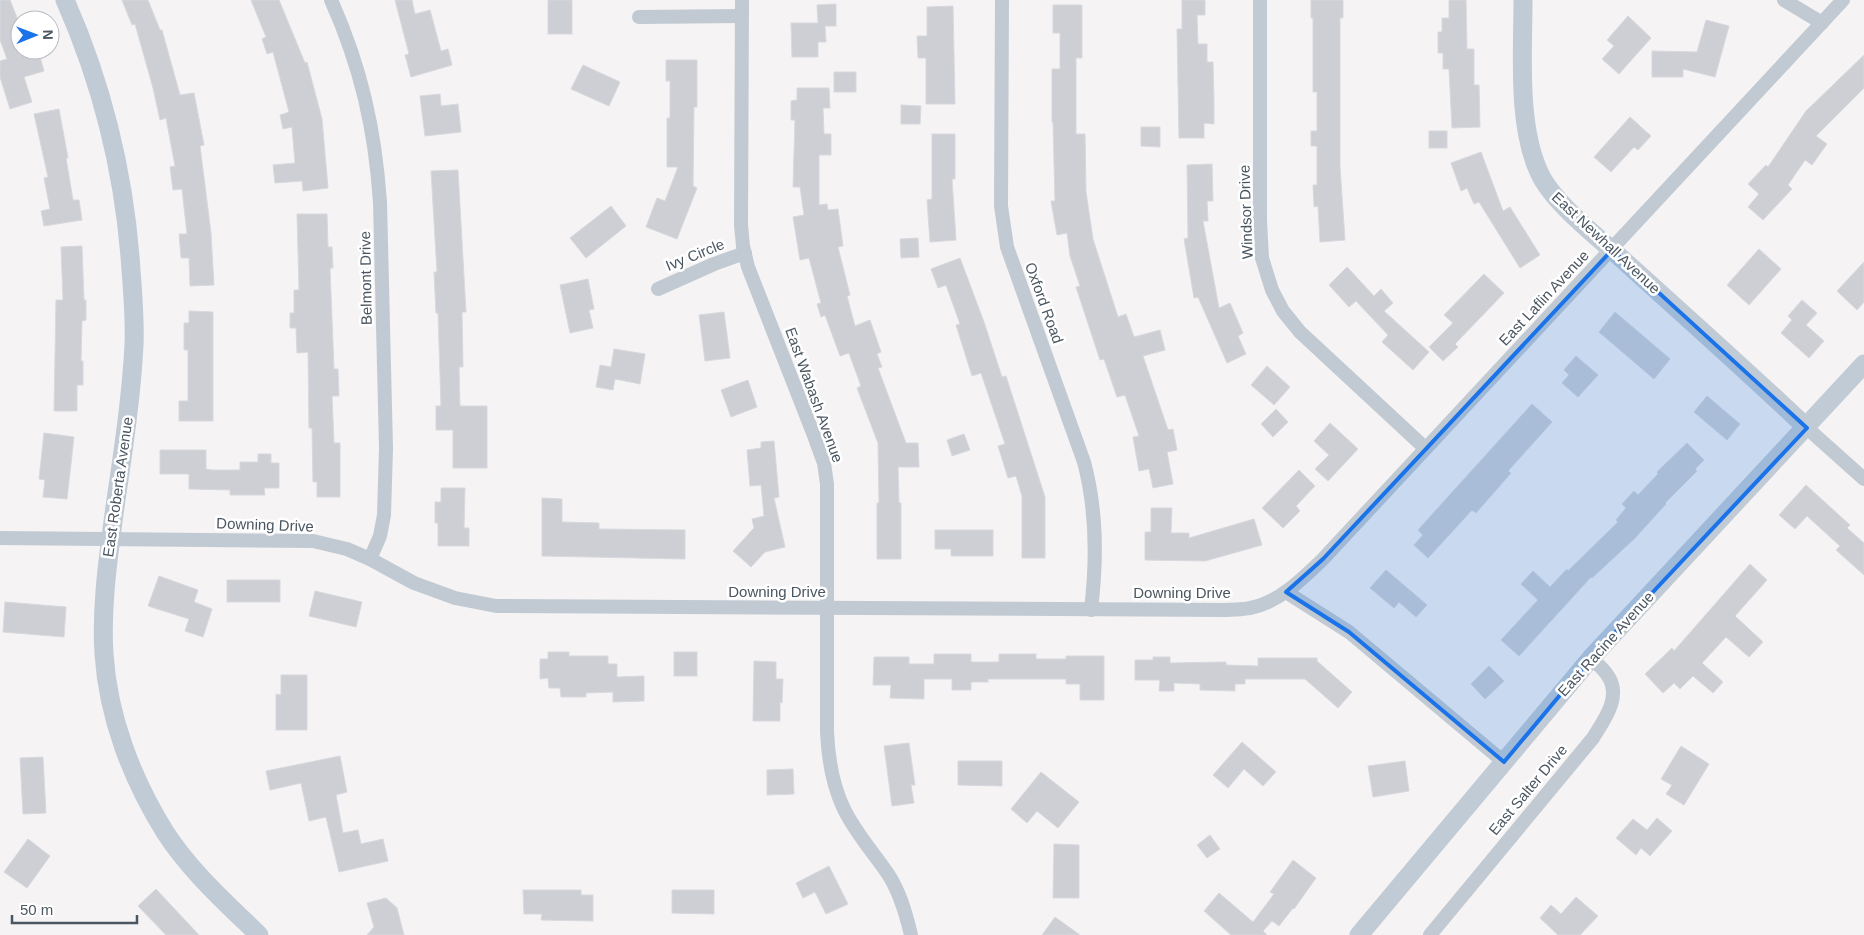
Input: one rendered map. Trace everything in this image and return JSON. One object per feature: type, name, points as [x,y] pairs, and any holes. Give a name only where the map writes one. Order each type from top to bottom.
[{"type":"street","name":"East Roberta Avenue","points":[[65,0],[86,52],[112,136],[128,222],[134,343],[131,392],[105,593],[104,656],[110,696],[128,761],[144,795],[166,833],[184,858],[206,883],[259,935]]},
{"type":"street","name":"Belmont Drive","points":[[331,0],[348,41],[361,80],[371,122],[378,168],[386,448],[384,515],[380,536],[370,559]]},
{"type":"street","name":"East Wabash Avenue","points":[[742,0],[741,225],[745,253],[748,267],[824,463],[827,484],[826,732],[831,771],[843,807],[889,876],[899,895],[911,935]]},
{"type":"street","name":"Oxford Road","points":[[1002,0],[1001,206],[1004,229],[1010,256],[1084,462],[1091,487],[1096,531],[1095,574],[1091,610]]},
{"type":"street","name":"Windsor Drive","points":[[1260,0],[1260,221],[1262,258],[1272,290],[1283,311],[1300,332],[1425,448]]},
{"type":"street","name":"East Newhall Avenue","points":[[1523,0],[1525,112],[1531,147],[1539,172],[1551,192],[1807,428]]},
{"type":"street","points":[[1784,0],[1822,23]]},
{"type":"street","name":"East Laflin Avenue","points":[[1286,592],[1323,559],[1844,0]]},
{"type":"street","points":[[639,17],[742,16]]},
{"type":"street","name":"Ivy Circle","points":[[658,289],[714,264],[745,253]]},
{"type":"street","name":"East Racine Avenue","points":[[1359,935],[1591,658],[1677,564],[1807,428],[1864,364]]},
{"type":"street","points":[[1807,428],[1864,479]]},
{"type":"street","name":"Downing Drive","points":[[0,538],[313,541],[346,549],[370,559],[414,583],[454,598],[496,606],[1226,610],[1251,608],[1266,603],[1286,592]]},
{"type":"street","points":[[1286,592],[1349,632],[1504,762]]},
{"type":"street","name":"East Salter Drive","points":[[1430,935],[1593,738],[1609,713],[1613,692],[1611,682],[1607,674],[1591,658]]},
{"type":"highlighted area","points":[[1612,250],[1807,428],[1591,658],[1504,762],[1349,632],[1286,592],[1323,559]]},
{"type":"building","points":[[0,0],[10,0],[14,10],[10,10],[10,60],[41,60],[44,71],[24,77],[32,102],[10,109],[0,77],[0,61],[7,59],[0,40]]},
{"type":"building","points":[[122,0],[148,0],[160,30],[162,30],[180,95],[194,93],[204,145],[200,146],[211,233],[214,285],[190,286],[189,258],[181,258],[179,234],[187,234],[182,189],[173,190],[170,167],[175,166],[166,118],[160,120],[135,24],[132,25]]},
{"type":"building","points":[[251,0],[279,0],[305,63],[307,62],[322,119],[328,188],[303,191],[302,181],[275,183],[273,165],[295,163],[292,127],[283,129],[280,115],[289,112],[273,52],[267,54],[262,39],[266,37]]},
{"type":"building","points":[[395,0],[412,0],[415,14],[430,10],[441,51],[448,49],[452,65],[411,77],[405,55],[409,54]]},
{"type":"building","points":[[548,0],[572,0],[572,34],[548,34]]},
{"type":"building","points":[[1182,0],[1205,0],[1205,15],[1197,15],[1198,44],[1207,44],[1207,62],[1213,62],[1214,124],[1204,123],[1204,138],[1179,138],[1177,29],[1182,29]]},
{"type":"building","points":[[1311,0],[1343,0],[1343,18],[1340,18],[1340,167],[1345,240],[1320,242],[1318,206],[1314,207],[1313,185],[1317,185],[1317,146],[1311,146],[1311,131],[1317,131],[1317,92],[1313,92],[1313,18],[1311,18]]},
{"type":"building","points":[[1449,0],[1466,0],[1467,49],[1474,49],[1474,85],[1479,85],[1480,127],[1452,128],[1449,69],[1443,69],[1443,53],[1438,53],[1438,32],[1442,32],[1442,18],[1449,18]]},
{"type":"building","points":[[836,4],[836,26],[825,26],[826,42],[818,42],[818,57],[792,57],[791,23],[818,23],[817,5]]},
{"type":"building","points":[[1053,5],[1082,5],[1082,58],[1076,58],[1076,134],[1085,134],[1086,192],[1093,239],[1118,317],[1126,314],[1134,337],[1160,330],[1165,350],[1143,356],[1168,430],[1173,429],[1177,450],[1167,452],[1173,484],[1153,488],[1149,469],[1139,471],[1133,437],[1139,436],[1125,395],[1117,397],[1104,359],[1100,360],[1076,287],[1080,286],[1070,256],[1067,233],[1057,235],[1051,201],[1055,201],[1052,69],[1060,69],[1060,33],[1053,33]]},
{"type":"building","points":[[953,6],[955,104],[926,104],[926,58],[918,58],[917,36],[927,36],[927,7]]},
{"type":"building","points":[[1628,16],[1651,38],[1619,74],[1602,59],[1614,46],[1607,40]]},
{"type":"building","points":[[1706,20],[1729,26],[1715,77],[1683,69],[1683,77],[1652,77],[1652,51],[1697,52]]},
{"type":"building","points":[[1864,55],[1864,88],[1816,136],[1827,144],[1812,165],[1805,160],[1788,185],[1792,189],[1763,220],[1748,207],[1759,194],[1748,184],[1766,165],[1768,167],[1806,111]]},
{"type":"building","points":[[666,60],[697,60],[697,107],[694,107],[693,186],[697,188],[677,239],[646,227],[657,198],[665,201],[678,167],[667,167],[667,118],[670,118],[670,81],[666,81]]},
{"type":"building","points":[[583,65],[620,82],[609,106],[571,89]]},
{"type":"building","points":[[834,72],[856,72],[856,92],[834,92]]},
{"type":"building","points":[[797,88],[829,88],[830,108],[823,108],[824,134],[831,134],[831,155],[819,155],[819,205],[827,204],[828,210],[838,209],[843,246],[838,247],[850,295],[847,296],[855,326],[870,320],[881,352],[877,354],[882,367],[878,368],[906,443],[918,443],[919,467],[898,467],[899,503],[901,503],[901,559],[877,559],[877,503],[879,503],[878,443],[857,388],[861,386],[849,353],[840,356],[825,315],[821,317],[817,304],[821,303],[809,258],[800,260],[793,217],[804,215],[800,187],[793,187],[795,120],[791,120],[791,101],[797,100]]},
{"type":"building","points":[[440,94],[441,106],[458,104],[461,132],[425,136],[420,96]]},
{"type":"building","points":[[901,105],[921,106],[920,124],[901,124]]},
{"type":"building","points":[[59,109],[73,200],[79,200],[82,220],[44,226],[41,211],[50,209],[44,178],[48,177],[34,114]]},
{"type":"building","points":[[1630,117],[1651,136],[1638,150],[1634,147],[1611,172],[1594,157]]},
{"type":"building","points":[[1141,127],[1160,127],[1160,147],[1141,146]]},
{"type":"building","points":[[1429,131],[1447,131],[1447,148],[1429,148]]},
{"type":"building","points":[[932,134],[955,134],[955,179],[952,179],[956,240],[930,242],[927,200],[932,199]]},
{"type":"building","points":[[1481,152],[1503,211],[1510,207],[1540,255],[1520,268],[1479,202],[1474,204],[1467,188],[1461,191],[1451,163]]},
{"type":"building","points":[[1212,164],[1213,201],[1207,201],[1208,221],[1203,221],[1219,308],[1230,303],[1243,333],[1238,336],[1246,354],[1227,363],[1198,297],[1194,298],[1184,239],[1188,238],[1187,165]]},
{"type":"building","points":[[458,170],[466,312],[462,312],[463,367],[459,367],[460,406],[487,406],[487,468],[453,468],[453,430],[436,430],[436,406],[441,406],[438,313],[436,313],[434,272],[437,272],[431,171]]},
{"type":"building","points":[[611,206],[626,226],[586,258],[570,238]]},
{"type":"building","points":[[297,214],[327,214],[328,247],[332,247],[333,268],[330,268],[334,369],[338,369],[339,396],[332,396],[334,443],[340,443],[340,497],[317,497],[317,482],[313,482],[312,428],[309,428],[308,352],[297,353],[296,328],[290,328],[290,313],[294,313],[294,290],[299,290]]},
{"type":"building","points":[[918,238],[919,257],[901,258],[900,239]]},
{"type":"building","points":[[82,246],[84,300],[86,300],[86,320],[82,321],[81,361],[83,361],[83,385],[77,385],[77,411],[54,411],[56,300],[63,300],[61,247]]},
{"type":"building","points":[[1759,249],[1781,269],[1749,305],[1727,285]]},
{"type":"building","points":[[960,258],[1002,377],[1006,376],[1045,497],[1045,558],[1022,558],[1022,496],[1016,476],[1008,478],[998,446],[1005,444],[981,373],[972,376],[956,325],[960,324],[946,285],[938,288],[931,269]]},
{"type":"building","points":[[1864,262],[1864,302],[1857,310],[1837,291]]},
{"type":"building","points":[[1347,267],[1374,296],[1381,289],[1393,303],[1384,311],[1429,352],[1413,370],[1382,342],[1388,335],[1356,301],[1349,307],[1329,285]]},
{"type":"building","points":[[1484,274],[1504,293],[1455,344],[1458,347],[1443,361],[1429,347],[1453,323],[1444,315]]},
{"type":"building","points":[[588,279],[594,309],[589,310],[593,328],[570,333],[560,285]]},
{"type":"building","points":[[1802,300],[1817,313],[1806,325],[1824,341],[1809,358],[1781,333],[1792,320],[1788,316]]},
{"type":"building","points":[[189,311],[213,312],[213,421],[179,421],[179,401],[188,401],[188,350],[184,350],[184,323],[189,323]]},
{"type":"building","points":[[724,312],[730,358],[705,361],[699,315]]},
{"type":"building","points":[[1615,312],[1670,359],[1654,379],[1599,332]]},
{"type":"building","points":[[614,349],[645,354],[640,384],[615,379],[613,390],[596,387],[600,365],[611,367]]},
{"type":"building","points":[[1576,356],[1598,375],[1578,397],[1562,383],[1569,375],[1564,370]]},
{"type":"building","points":[[1267,366],[1290,387],[1274,405],[1251,385]]},
{"type":"building","points":[[748,380],[757,407],[731,417],[721,390]]},
{"type":"building","points":[[1707,396],[1740,424],[1727,440],[1694,412]]},
{"type":"building","points":[[1532,404],[1552,422],[1508,471],[1511,473],[1476,513],[1472,510],[1428,558],[1414,545],[1423,535],[1418,530]]},
{"type":"building","points":[[1276,409],[1288,422],[1273,437],[1261,424]]},
{"type":"building","points":[[1330,423],[1358,449],[1328,481],[1315,469],[1329,455],[1314,441]]},
{"type":"building","points":[[44,433],[74,437],[67,499],[43,497],[45,480],[39,479]]},
{"type":"building","points":[[964,434],[970,450],[952,456],[947,440]]},
{"type":"building","points":[[774,441],[779,497],[774,498],[785,547],[765,552],[751,567],[733,551],[754,528],[752,519],[764,516],[761,485],[750,486],[747,450],[761,448],[761,442]]},
{"type":"building","points":[[1687,443],[1704,460],[1695,469],[1697,471],[1665,503],[1635,538],[1591,577],[1519,656],[1501,640],[1538,600],[1521,584],[1533,571],[1550,587],[1618,522],[1616,520],[1626,508],[1622,504],[1634,491],[1638,495],[1658,474],[1657,472]]},
{"type":"building","points":[[160,450],[206,450],[206,469],[212,470],[240,470],[240,462],[258,462],[258,454],[271,454],[271,463],[279,463],[279,488],[264,488],[265,495],[230,495],[230,490],[189,489],[189,474],[160,474]]},
{"type":"building","points":[[1299,470],[1315,486],[1296,506],[1300,511],[1283,528],[1262,508]]},
{"type":"building","points":[[1806,485],[1850,525],[1847,528],[1864,543],[1864,575],[1836,550],[1840,546],[1807,516],[1795,529],[1779,515]]},
{"type":"building","points":[[441,488],[465,488],[464,528],[469,528],[469,546],[438,546],[438,523],[435,523],[435,502],[441,502]]},
{"type":"building","points":[[542,498],[562,499],[562,522],[599,523],[599,529],[685,530],[685,559],[542,556]]},
{"type":"building","points":[[1151,508],[1172,508],[1171,533],[1189,533],[1189,538],[1254,519],[1262,545],[1205,561],[1145,560],[1145,532],[1151,532]]},
{"type":"building","points":[[935,530],[993,530],[993,556],[951,556],[951,549],[935,549]]},
{"type":"building","points":[[1750,564],[1767,580],[1735,616],[1763,642],[1749,657],[1726,637],[1702,663],[1723,682],[1713,693],[1693,676],[1680,689],[1674,683],[1663,693],[1645,674],[1672,648],[1674,651]]},
{"type":"building","points":[[1386,570],[1427,605],[1416,617],[1399,602],[1394,608],[1370,588]]},
{"type":"building","points":[[159,576],[198,590],[194,602],[212,609],[203,637],[185,631],[189,619],[148,606]]},
{"type":"building","points":[[227,580],[280,580],[280,602],[227,602]]},
{"type":"building","points":[[315,591],[362,602],[356,627],[309,616]]},
{"type":"building","points":[[5,602],[66,607],[64,637],[3,632]]},
{"type":"building","points":[[548,652],[569,652],[569,656],[608,656],[608,664],[617,664],[617,677],[644,676],[644,701],[613,702],[613,692],[586,693],[586,697],[561,697],[560,688],[549,688],[548,678],[540,679],[540,659],[548,659]]},
{"type":"building","points":[[674,652],[697,652],[697,676],[674,676]]},
{"type":"building","points":[[934,654],[971,654],[971,662],[999,662],[999,654],[1036,654],[1036,659],[1066,659],[1066,656],[1104,656],[1104,700],[1080,700],[1080,684],[1066,684],[1066,679],[988,679],[988,682],[971,682],[971,690],[952,690],[952,679],[924,679],[924,699],[890,698],[891,685],[873,685],[874,657],[909,657],[909,664],[934,664]]},
{"type":"building","points":[[1153,657],[1170,657],[1170,663],[1226,662],[1226,665],[1258,666],[1258,658],[1317,658],[1317,661],[1352,692],[1338,708],[1305,679],[1245,679],[1245,684],[1235,684],[1235,691],[1200,690],[1200,684],[1174,683],[1174,691],[1159,691],[1160,680],[1135,680],[1135,660],[1153,660]]},
{"type":"building","points":[[754,661],[776,662],[776,679],[783,679],[780,721],[753,721]]},
{"type":"building","points":[[1489,666],[1504,681],[1485,699],[1471,684]]},
{"type":"building","points":[[281,675],[307,675],[307,730],[276,730],[276,694],[281,695]]},
{"type":"building","points":[[1242,742],[1276,772],[1263,786],[1244,769],[1228,788],[1213,775]]},
{"type":"building","points":[[909,743],[915,785],[911,785],[914,803],[892,806],[884,746]]},
{"type":"building","points":[[1681,746],[1709,764],[1684,805],[1666,794],[1672,785],[1661,779]]},
{"type":"building","points":[[340,756],[347,792],[336,795],[343,833],[358,830],[361,844],[383,839],[388,861],[339,872],[326,817],[309,821],[301,783],[270,790],[266,771]]},
{"type":"building","points":[[43,757],[46,813],[23,814],[20,758]]},
{"type":"building","points":[[958,761],[1002,761],[1002,786],[958,785]]},
{"type":"building","points":[[1405,761],[1409,791],[1373,797],[1368,766]]},
{"type":"building","points":[[793,769],[794,794],[767,795],[767,770]]},
{"type":"building","points":[[1041,772],[1079,802],[1058,828],[1037,811],[1027,823],[1011,809]]},
{"type":"building","points":[[1657,818],[1672,831],[1650,856],[1641,848],[1636,855],[1616,838],[1633,819],[1647,830]]},
{"type":"building","points":[[1210,835],[1220,849],[1207,858],[1197,845]]},
{"type":"building","points":[[28,839],[50,856],[27,888],[4,872]]},
{"type":"building","points":[[1054,844],[1079,845],[1079,898],[1053,898]]},
{"type":"building","points":[[1293,860],[1316,878],[1294,909],[1279,926],[1272,921],[1263,931],[1267,935],[1231,935],[1204,911],[1219,893],[1253,922],[1274,894],[1270,892]]},
{"type":"building","points":[[829,866],[848,904],[826,914],[815,892],[803,898],[796,883]]},
{"type":"building","points":[[156,889],[199,935],[166,935],[138,906]]},
{"type":"building","points":[[523,890],[581,890],[581,895],[593,895],[593,921],[541,920],[542,914],[524,914]]},
{"type":"building","points":[[672,890],[714,890],[714,914],[672,913]]},
{"type":"building","points":[[1576,897],[1598,916],[1580,935],[1558,935],[1540,918],[1551,905],[1561,914]]},
{"type":"building","points":[[386,898],[397,908],[404,935],[367,935],[374,927],[367,903]]},
{"type":"building","points":[[1055,917],[1080,935],[1042,935]]}]
